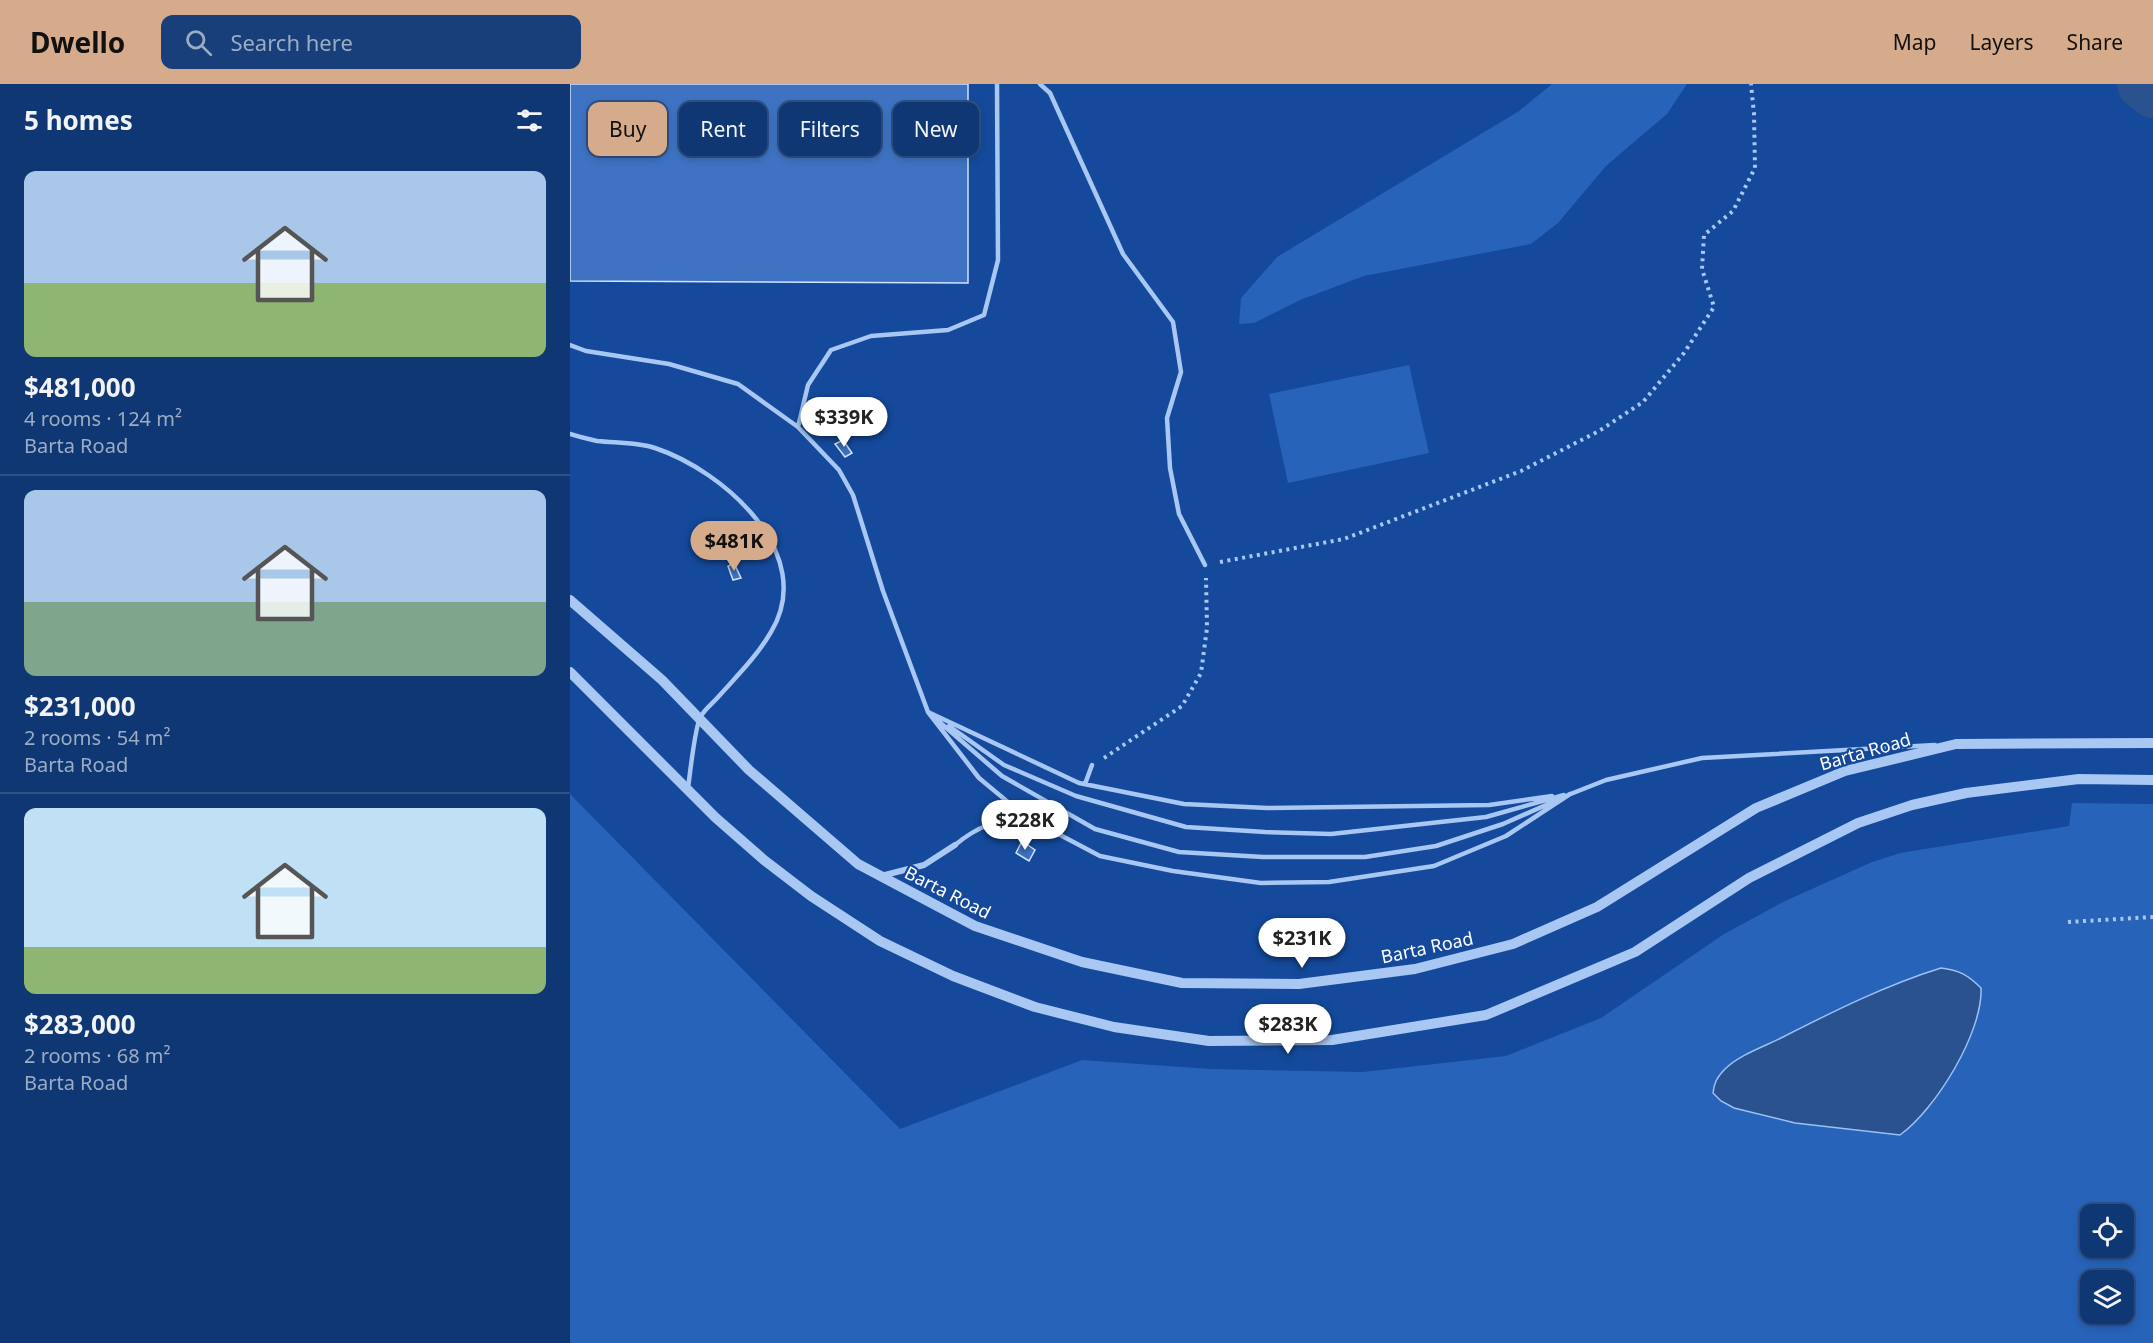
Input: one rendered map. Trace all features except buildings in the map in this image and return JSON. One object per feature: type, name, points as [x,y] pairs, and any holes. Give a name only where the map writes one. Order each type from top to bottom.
[{"type":"street","name":"Barta Road","points":[[570,600],[662,680],[749,770],[858,864],[975,926],[1082,962],[1182,983],[1299,984],[1414,969],[1513,944],[1597,907],[1756,808],[1845,771],[1956,744],[2153,742]]},
{"type":"street","points":[[570,672],[716,818],[764,860],[811,896],[880,941],[953,976],[1035,1007],[1114,1027],[1209,1041],[1332,1040],[1486,1015],[1635,952],[1749,878],[1858,823],[1912,805],[1966,793],[2079,779],[2153,780]]},
{"type":"street","points":[[881,876],[924,865],[955,846]]},
{"type":"lane","points":[[798,427],[808,385],[831,350],[871,336],[948,330],[984,315],[998,260],[997,84]]},
{"type":"lane","points":[[1040,84],[1050,93],[1123,254],[1173,322],[1181,372],[1167,418],[1170,468],[1179,514],[1205,565]]},
{"type":"lane","points":[[570,345],[586,351],[669,364],[738,384],[798,427],[839,470],[853,495],[883,591],[928,712],[979,778],[1026,817],[1100,856],[1173,871],[1261,883],[1329,882],[1434,866],[1506,836],[1570,794]]},
{"type":"lane","points":[[570,434],[594,440],[653,447],[691,464],[729,491],[764,529],[773,545],[784,575],[783,596],[771,631],[755,654],[699,718],[688,789]]},
{"type":"lane","points":[[928,712],[1079,783],[1184,804],[1267,808],[1489,805],[1570,794]]},
{"type":"lane","points":[[928,712],[1002,776],[1095,829],[1179,852],[1263,857],[1365,857],[1436,846],[1503,824],[1606,780],[1702,758],[1956,744]]},
{"type":"lane","points":[[928,712],[1004,765],[1076,796],[1186,827],[1331,834],[1486,817],[1570,794]]},
{"type":"lane","points":[[1085,784],[1092,765]]},
{"type":"lane","points":[[955,846],[972,831],[1000,820],[1026,817]]},
{"type":"path","points":[[1092,765],[1182,706],[1192,690],[1201,673],[1207,628],[1205,565],[1344,539],[1521,471],[1599,431],[1643,402],[1684,353],[1714,307],[1702,269],[1704,235],[1732,211],[1755,168],[1751,84]]},
{"type":"path","points":[[2068,922],[2153,917]]},
{"type":"shaded area","points":[[1552,84],[1687,84],[1667,114],[1606,166],[1558,223],[1531,244],[1364,276],[1300,300],[1254,323],[1239,324],[1241,298],[1277,257],[1519,111]]},
{"type":"shaded area","points":[[1409,365],[1429,453],[1288,483],[1269,394]]},
{"type":"shaded area","points":[[570,794],[900,1129],[1082,1060],[1211,1069],[1363,1072],[1506,1056],[1601,1018],[1724,934],[1785,901],[1872,862],[1900,853],[2069,826],[2072,803],[2153,804],[2153,1343],[570,1343]]},
{"type":"shaded area","points":[[1941,968],[1963,974],[1981,988],[1980,1006],[1966,1047],[1942,1089],[1914,1123],[1900,1135],[1795,1123],[1734,1108],[1721,1101],[1713,1093],[1720,1075],[1744,1055],[1900,982]]},
{"type":"waterway","points":[[2142,84],[2153,93]]}]
